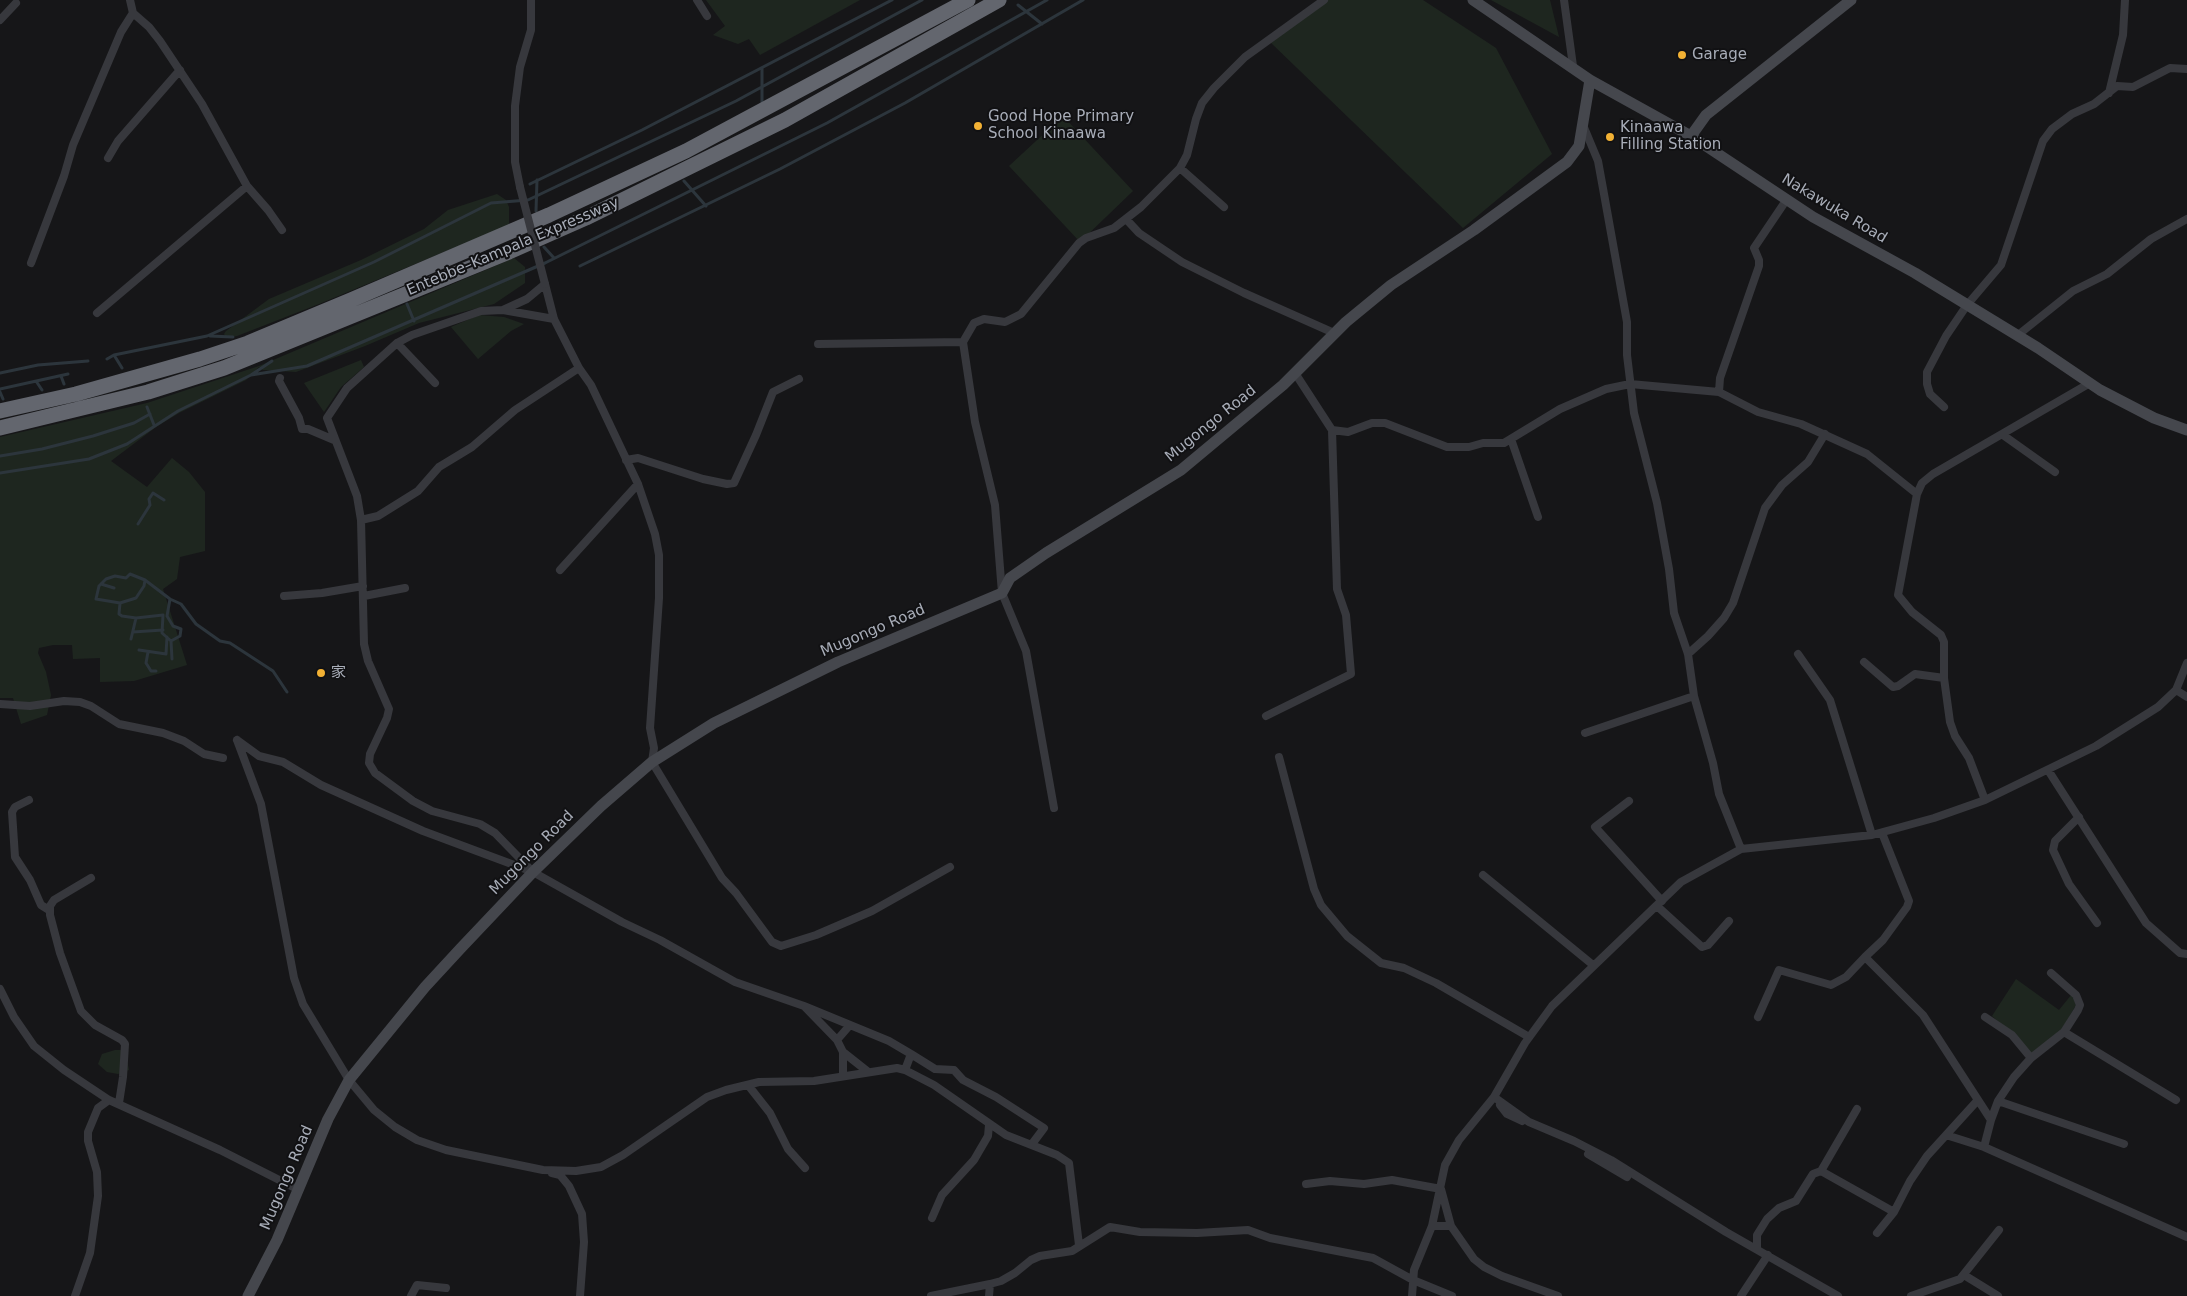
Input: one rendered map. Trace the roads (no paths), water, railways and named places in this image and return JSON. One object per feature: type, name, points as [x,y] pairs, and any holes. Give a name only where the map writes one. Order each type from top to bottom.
[{"type":"highway","name":"Entebbe–Kampala Expressway","points":[[0,411],[76,394],[200,359],[248,343],[351,300],[549,215],[686,151],[968,0]]},
{"type":"highway","name":"Entebbe–Kampala Expressway","points":[[0,428],[148,392],[224,368],[509,252],[594,214],[785,120],[999,0]]},
{"type":"street","points":[[130,0],[133,13],[149,27],[180,70],[214,123],[246,186],[268,210],[282,230]]},
{"type":"street","points":[[531,0],[531,30],[520,67],[515,106],[515,162],[554,319],[579,368],[591,385],[638,484],[655,534],[659,555],[658,635],[650,728],[654,748],[652,762],[722,878],[775,945],[781,946],[816,935],[872,911],[950,867]]},
{"type":"street","points":[[697,0],[707,16]]},
{"type":"street","points":[[1054,808],[1026,651],[1002,593],[995,505],[975,422],[964,342],[974,323],[984,319],[1005,322],[1021,314],[1079,243],[1086,238],[1114,228],[1180,168],[1187,154],[1202,103],[1214,88],[1245,58],[1324,0]]},
{"type":"street","name":"Nakawuka Road","points":[[1474,0],[1573,66],[1590,80],[1691,136],[1813,218],[1915,273],[2090,383],[2154,418],[2187,430]]},
{"type":"street","points":[[1564,0],[1573,66]]},
{"type":"street","points":[[1691,136],[1706,115],[1851,0]]},
{"type":"street","points":[[2109,93],[2123,35],[2125,0]]},
{"type":"street","points":[[0,20],[16,3]]},
{"type":"street","points":[[31,263],[64,176],[73,145],[121,32],[133,13]]},
{"type":"street","points":[[1944,406],[1930,394],[1926,375],[1946,336],[1967,305],[2004,258],[2043,141],[2052,129],[2072,114],[2094,104],[2118,86],[2133,87],[2170,68],[2187,69]]},
{"type":"street","points":[[108,158],[118,141],[180,70]]},
{"type":"street","name":"Mugongo Road","points":[[248,1296],[277,1240],[328,1119],[349,1080],[425,987],[534,872],[601,806],[652,762],[698,732],[838,662],[1002,593],[1010,578],[1181,470],[1295,373],[1334,333],[1391,285],[1474,230],[1567,162],[1579,146],[1590,80]]},
{"type":"street","points":[[1583,125],[1598,161],[1627,322],[1627,355],[1634,413],[1657,503],[1669,569],[1674,613],[1688,654],[1694,696],[1713,763],[1719,794],[1740,849]]},
{"type":"street","points":[[1180,168],[1224,207]]},
{"type":"street","points":[[98,313],[246,186]]},
{"type":"street","points":[[1719,392],[1720,378],[1759,266],[1759,260],[1754,248],[1787,199]]},
{"type":"street","points":[[1126,219],[1139,233],[1182,262],[1244,294],[1334,333]]},
{"type":"street","points":[[2018,336],[2073,291],[2107,274],[2151,239],[2187,219]]},
{"type":"street","points":[[504,310],[527,299],[545,284]]},
{"type":"street","points":[[534,872],[488,828],[480,824],[432,811],[413,801],[375,772],[370,763],[370,754],[387,718],[389,709],[368,661],[364,644],[361,520],[354,486],[334,440],[327,418],[330,410],[347,388],[397,343],[412,335],[481,310],[504,310],[554,319]]},
{"type":"street","points":[[818,344],[964,342]]},
{"type":"street","points":[[397,343],[435,383]]},
{"type":"street","points":[[361,520],[378,516],[418,491],[439,466],[472,447],[515,410],[579,368]]},
{"type":"street","points":[[1266,716],[1351,674],[1346,615],[1338,589],[1332,430],[1295,373]]},
{"type":"street","points":[[280,378],[279,381],[298,415],[302,429],[308,429],[334,440]]},
{"type":"street","points":[[626,460],[638,458],[703,479],[727,484],[734,483],[756,436],[773,392],[799,379]]},
{"type":"street","points":[[1985,800],[1969,758],[1955,736],[1950,722],[1944,678],[1944,642],[1942,635],[1912,612],[1898,595],[1917,494],[1922,483],[1933,474],[2004,435],[2090,383]]},
{"type":"street","points":[[1332,430],[1348,432],[1372,424],[1385,423],[1447,447],[1469,447],[1483,443],[1504,443],[1560,409],[1584,398],[1630,384],[1719,392],[1758,412],[1801,424],[1867,454],[1917,494]]},
{"type":"street","points":[[1688,654],[1724,618],[1733,603],[1765,508],[1782,485],[1808,462],[1825,434]]},
{"type":"street","points":[[2004,435],[2054,472]]},
{"type":"street","points":[[1511,439],[1538,516]]},
{"type":"street","points":[[560,570],[638,484]]},
{"type":"street","points":[[284,596],[322,593],[363,586]]},
{"type":"street","points":[[364,596],[405,588]]},
{"type":"street","points":[[1798,654],[1830,700],[1872,835]]},
{"type":"street","points":[[1864,662],[1893,687],[1898,686],[1916,674],[1944,678]]},
{"type":"street","points":[[1412,1296],[1414,1270],[1432,1226],[1445,1165],[1459,1140],[1494,1097],[1529,1037],[1552,1006],[1634,925],[1681,882],[1740,849],[1882,833],[1985,800],[2096,746],[2136,721],[2158,706],[2176,690],[2187,663]]},
{"type":"street","points":[[2176,690],[2187,697]]},
{"type":"street","points":[[1585,733],[1694,696]]},
{"type":"street","points":[[0,704],[30,706],[64,700],[80,702],[91,706],[119,724],[170,736],[184,741],[204,754],[222,758]]},
{"type":"street","points":[[580,1296],[584,1242],[582,1214],[569,1186],[560,1175],[446,1150],[417,1140],[395,1127],[374,1110],[349,1080],[303,1004],[294,978],[284,920],[271,866],[261,804],[237,740],[259,756],[283,762],[320,785],[423,831],[534,872],[735,982],[804,1006],[889,1041],[935,1068],[954,1070],[963,1080],[996,1096],[1044,1128],[1032,1144]]},
{"type":"street","points":[[1279,757],[1320,905],[1347,936],[1381,963],[1404,968],[1436,983],[1529,1037]]},
{"type":"street","points":[[2048,770],[2146,923],[2180,953],[2187,954]]},
{"type":"street","points":[[29,800],[15,807],[12,812],[15,857],[30,880],[41,905],[49,910],[60,953],[81,1010],[96,1025],[122,1040],[125,1044],[123,1078],[118,1103]]},
{"type":"street","points":[[1629,801],[1595,827],[1659,904],[1702,947],[1708,946],[1729,922]]},
{"type":"street","points":[[2079,817],[2055,841],[2053,850],[2069,884],[2096,923]]},
{"type":"street","points":[[1758,1017],[1779,970],[1831,985],[1846,977],[1866,957],[1882,940],[1907,907],[1909,901],[1882,833]]},
{"type":"street","points":[[1483,875],[1593,965]]},
{"type":"street","points":[[49,910],[57,898],[91,878]]},
{"type":"street","points":[[1866,957],[1923,1015],[1991,1120]]},
{"type":"street","points":[[1984,1148],[1998,1101],[2014,1077],[2032,1058],[2064,1032],[2080,1005],[2076,995],[2051,973]]},
{"type":"street","points":[[0,989],[14,1017],[34,1046],[64,1070],[109,1100],[220,1150],[299,1190]]},
{"type":"street","points":[[804,1006],[837,1040],[843,1052],[867,1071]]},
{"type":"street","points":[[1985,1016],[2012,1035],[2032,1058]]},
{"type":"street","points":[[837,1040],[850,1025]]},
{"type":"street","points":[[2064,1032],[2176,1100]]},
{"type":"street","points":[[842,1076],[843,1052]]},
{"type":"street","points":[[905,1070],[911,1054]]},
{"type":"street","points":[[543,1170],[576,1171],[601,1167],[622,1155],[707,1097],[748,1085],[814,1081],[884,1068],[905,1070],[934,1085],[1006,1135],[1057,1154],[1069,1163],[1079,1245]]},
{"type":"street","points":[[748,1085],[770,1112],[788,1149],[805,1168]]},
{"type":"street","points":[[1494,1097],[1507,1114],[1579,1148],[1627,1177]]},
{"type":"street","points":[[1494,1097],[1529,1122],[1574,1141],[1611,1160],[1838,1296]]},
{"type":"street","points":[[76,1296],[90,1253],[97,1212],[98,1184],[88,1141],[88,1132],[98,1108],[109,1100]]},
{"type":"street","points":[[1877,1233],[1894,1212],[1910,1180],[1927,1156],[1977,1101]]},
{"type":"street","points":[[1998,1101],[2124,1144]]},
{"type":"street","points":[[1757,1249],[1758,1235],[1767,1219],[1779,1208],[1796,1201],[1814,1174],[1821,1171],[1857,1108]]},
{"type":"street","points":[[932,1218],[942,1195],[974,1160],[988,1136],[989,1125]]},
{"type":"street","points":[[1946,1136],[1984,1148],[2187,1237]]},
{"type":"street","points":[[1821,1171],[1894,1212]]},
{"type":"street","points":[[1306,1184],[1330,1181],[1364,1184],[1392,1180],[1441,1189]]},
{"type":"street","points":[[1441,1189],[1451,1226],[1474,1259],[1484,1267],[1502,1276],[1558,1296]]},
{"type":"street","points":[[1432,1226],[1451,1226]]},
{"type":"street","points":[[931,1296],[990,1284],[1008,1277],[1036,1258],[1072,1251],[1110,1227],[1140,1232],[1197,1233],[1248,1230],[1270,1238],[1373,1258],[1412,1280],[1452,1296]]},
{"type":"street","points":[[1911,1296],[1960,1279],[1999,1230]]},
{"type":"street","points":[[1741,1296],[1768,1255]]},
{"type":"street","points":[[1964,1275],[1998,1296]]},
{"type":"street","points":[[989,1296],[990,1284]]},
{"type":"street","points":[[411,1296],[417,1285],[446,1288]]},
{"type":"waterway","points":[[530,184],[642,130],[892,0]]},
{"type":"waterway","points":[[107,359],[114,355],[207,336],[374,262],[491,203],[528,200],[736,101],[922,0]]},
{"type":"waterway","points":[[251,375],[307,366],[545,263],[827,123],[1047,0]]},
{"type":"waterway","points":[[580,266],[780,169],[905,103],[1083,0]]},
{"type":"waterway","points":[[1018,5],[1042,24]]},
{"type":"waterway","points":[[762,68],[762,104]]},
{"type":"waterway","points":[[536,211],[537,180]]},
{"type":"waterway","points":[[684,181],[706,206]]},
{"type":"waterway","points":[[544,247],[554,258]]},
{"type":"waterway","points":[[407,304],[414,321]]},
{"type":"waterway","points":[[210,336],[233,337]]},
{"type":"waterway","points":[[114,355],[122,368]]},
{"type":"waterway","points":[[0,373],[38,365],[88,361]]},
{"type":"waterway","points":[[0,473],[89,459],[127,444],[178,411],[251,375],[272,361]]},
{"type":"waterway","points":[[0,389],[68,374]]},
{"type":"waterway","points":[[61,376],[64,384]]},
{"type":"waterway","points":[[36,381],[42,390]]},
{"type":"waterway","points":[[0,392],[3,399]]},
{"type":"waterway","points":[[147,407],[154,425]]},
{"type":"waterway","points":[[0,456],[42,449],[93,436],[134,423],[150,414]]},
{"type":"waterway","points":[[138,524],[150,505],[149,499],[153,493],[164,500]]},
{"type":"waterway","points":[[145,580],[144,586],[136,598],[120,603],[96,599],[99,586],[106,579],[115,576],[126,578],[130,574],[145,580],[170,599],[181,604],[196,624],[220,641],[230,643],[273,671],[287,692]]},
{"type":"waterway","points":[[101,584],[114,588]]},
{"type":"waterway","points":[[170,599],[167,616],[173,626],[181,629],[180,636],[171,641],[172,659]]},
{"type":"waterway","points":[[120,603],[119,614],[122,616],[136,618],[163,615],[162,633],[171,641]]},
{"type":"waterway","points":[[131,639],[136,618]]},
{"type":"waterway","points":[[133,632],[163,630]]},
{"type":"waterway","points":[[139,650],[166,654],[167,637]]},
{"type":"waterway","points":[[148,652],[146,663],[151,671],[156,671]]},
{"type":"place","name":"Garage","points":[[1682,55]]},
{"type":"place","name":"Good Hope Primary School Kinaawa","points":[[978,126]]},
{"type":"place","name":"Kinaawa Filling Station","points":[[1610,137]]},
{"type":"place","name":"家","points":[[321,673]]}]
